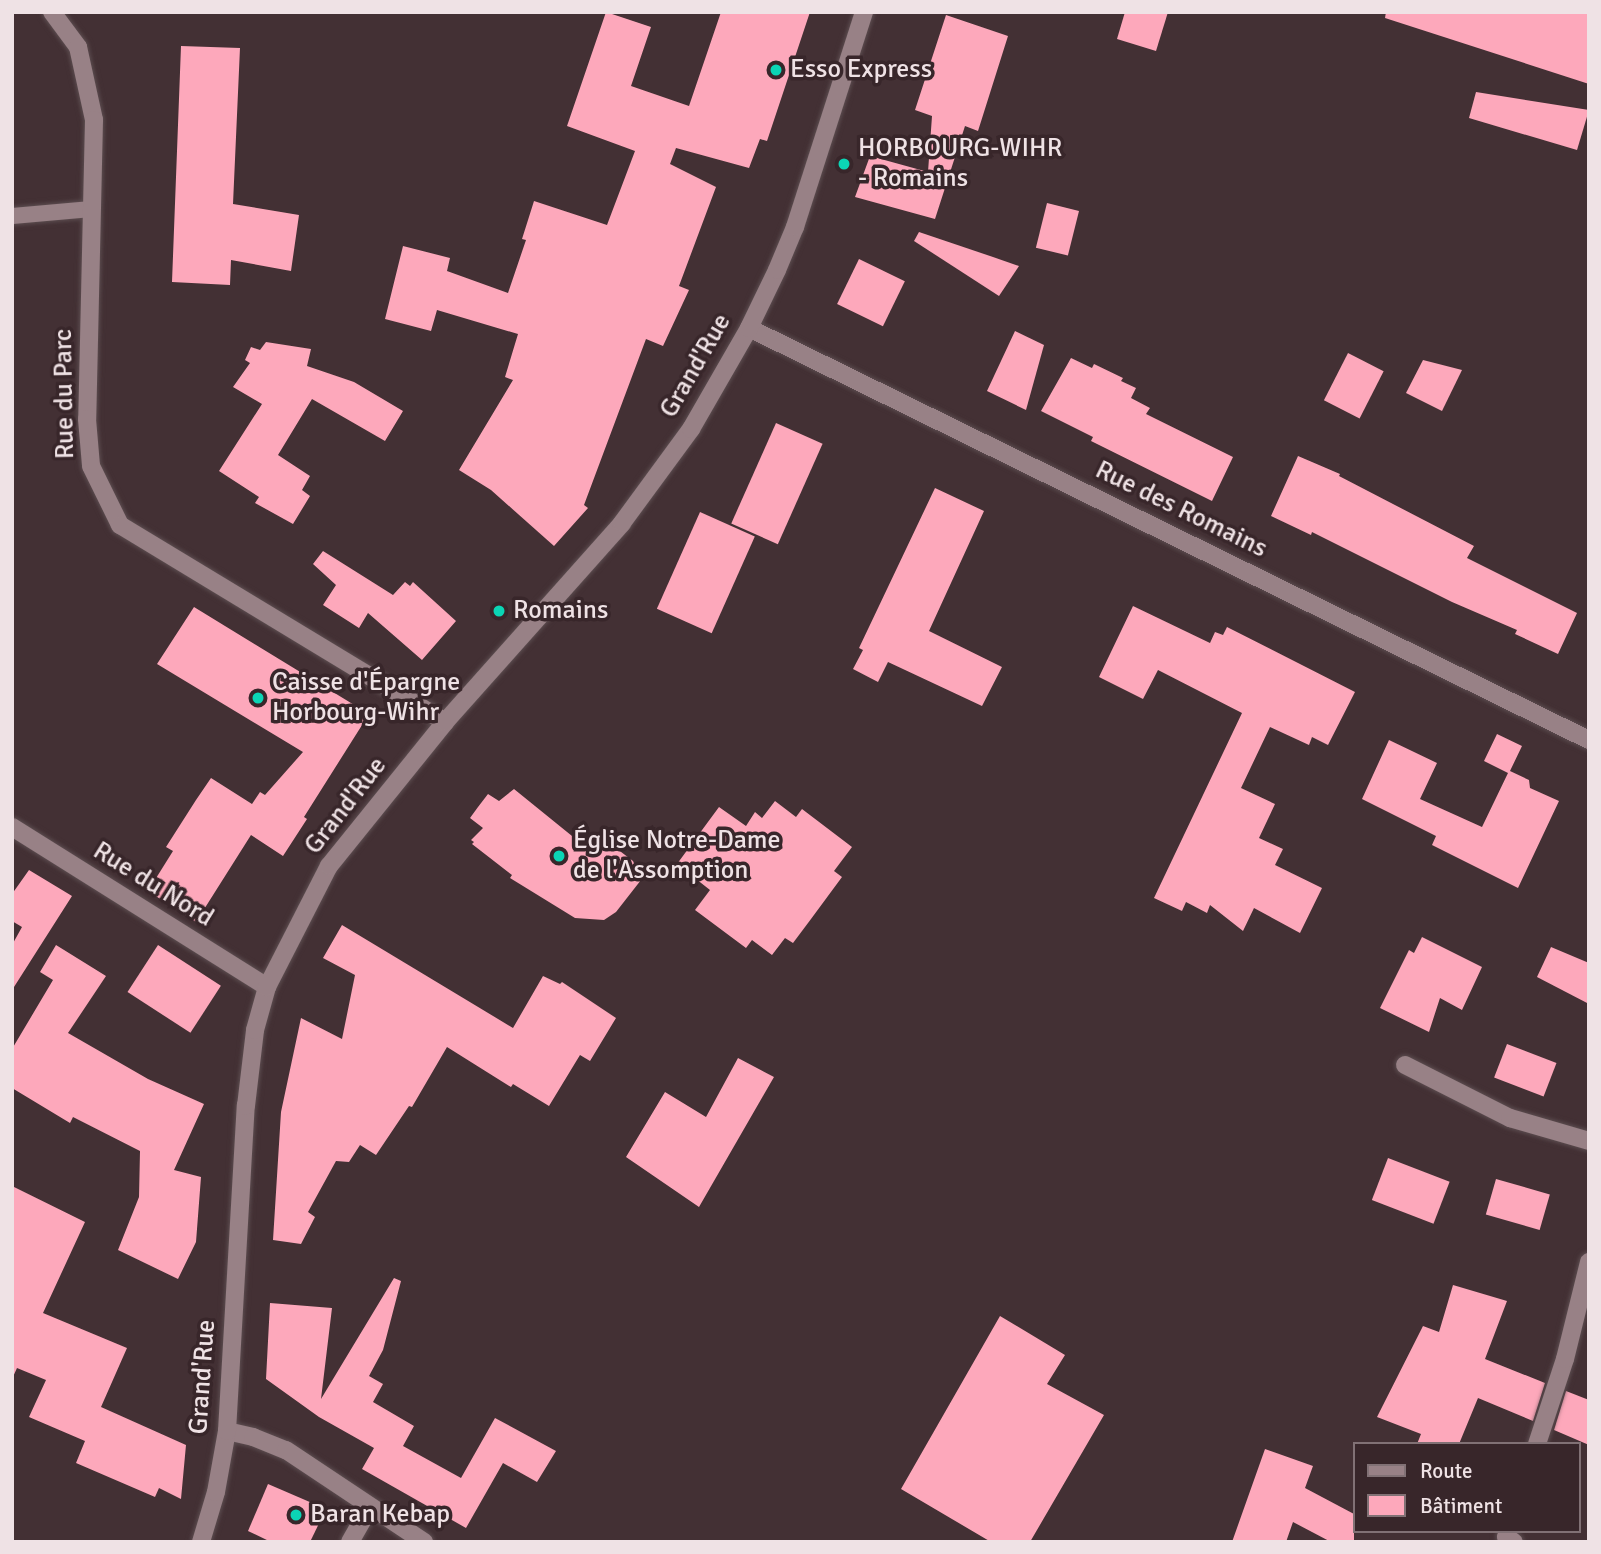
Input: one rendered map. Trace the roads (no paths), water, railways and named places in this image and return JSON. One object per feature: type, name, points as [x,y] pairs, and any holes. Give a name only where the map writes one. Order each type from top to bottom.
[{"type":"street","name":"Rue du Parc","points":[[52,12],[78,47],[94,120],[87,419],[91,466],[120,524],[445,722]]},
{"type":"street","name":"Grand'Rue","points":[[201,1542],[216,1492],[227,1431],[246,1106],[255,1030],[267,988],[330,866],[445,722],[622,523],[691,429],[749,328],[795,228],[864,12]]},
{"type":"street","name":"Rue des Romains","points":[[749,328],[1589,740]]},
{"type":"street","name":"Rue du Nord","points":[[12,827],[267,988]]},
{"type":"street","points":[[1405,1065],[1510,1118],[1589,1141]]},
{"type":"street","points":[[1538,1442],[1564,1359],[1589,1262]]},
{"type":"street","points":[[227,1431],[253,1437],[286,1451],[424,1542]]},
{"type":"street","points":[[350,1542],[370,1507]]},
{"type":"lane","points":[[12,216],[92,209]]},
{"type":"place","name":"Esso Express","points":[[776,70]]},
{"type":"place","name":"HORBOURG-WIHR - Romains","points":[[844,164]]},
{"type":"place","name":"Romains","points":[[499,611]]},
{"type":"place","name":"Caisse d'Épargne Horbourg-Wihr","points":[[258,698]]},
{"type":"place","name":"Église Notre-Dame de l'Assomption","points":[[559,856]]},
{"type":"place","name":"Baran Kebap","points":[[296,1515]]}]
